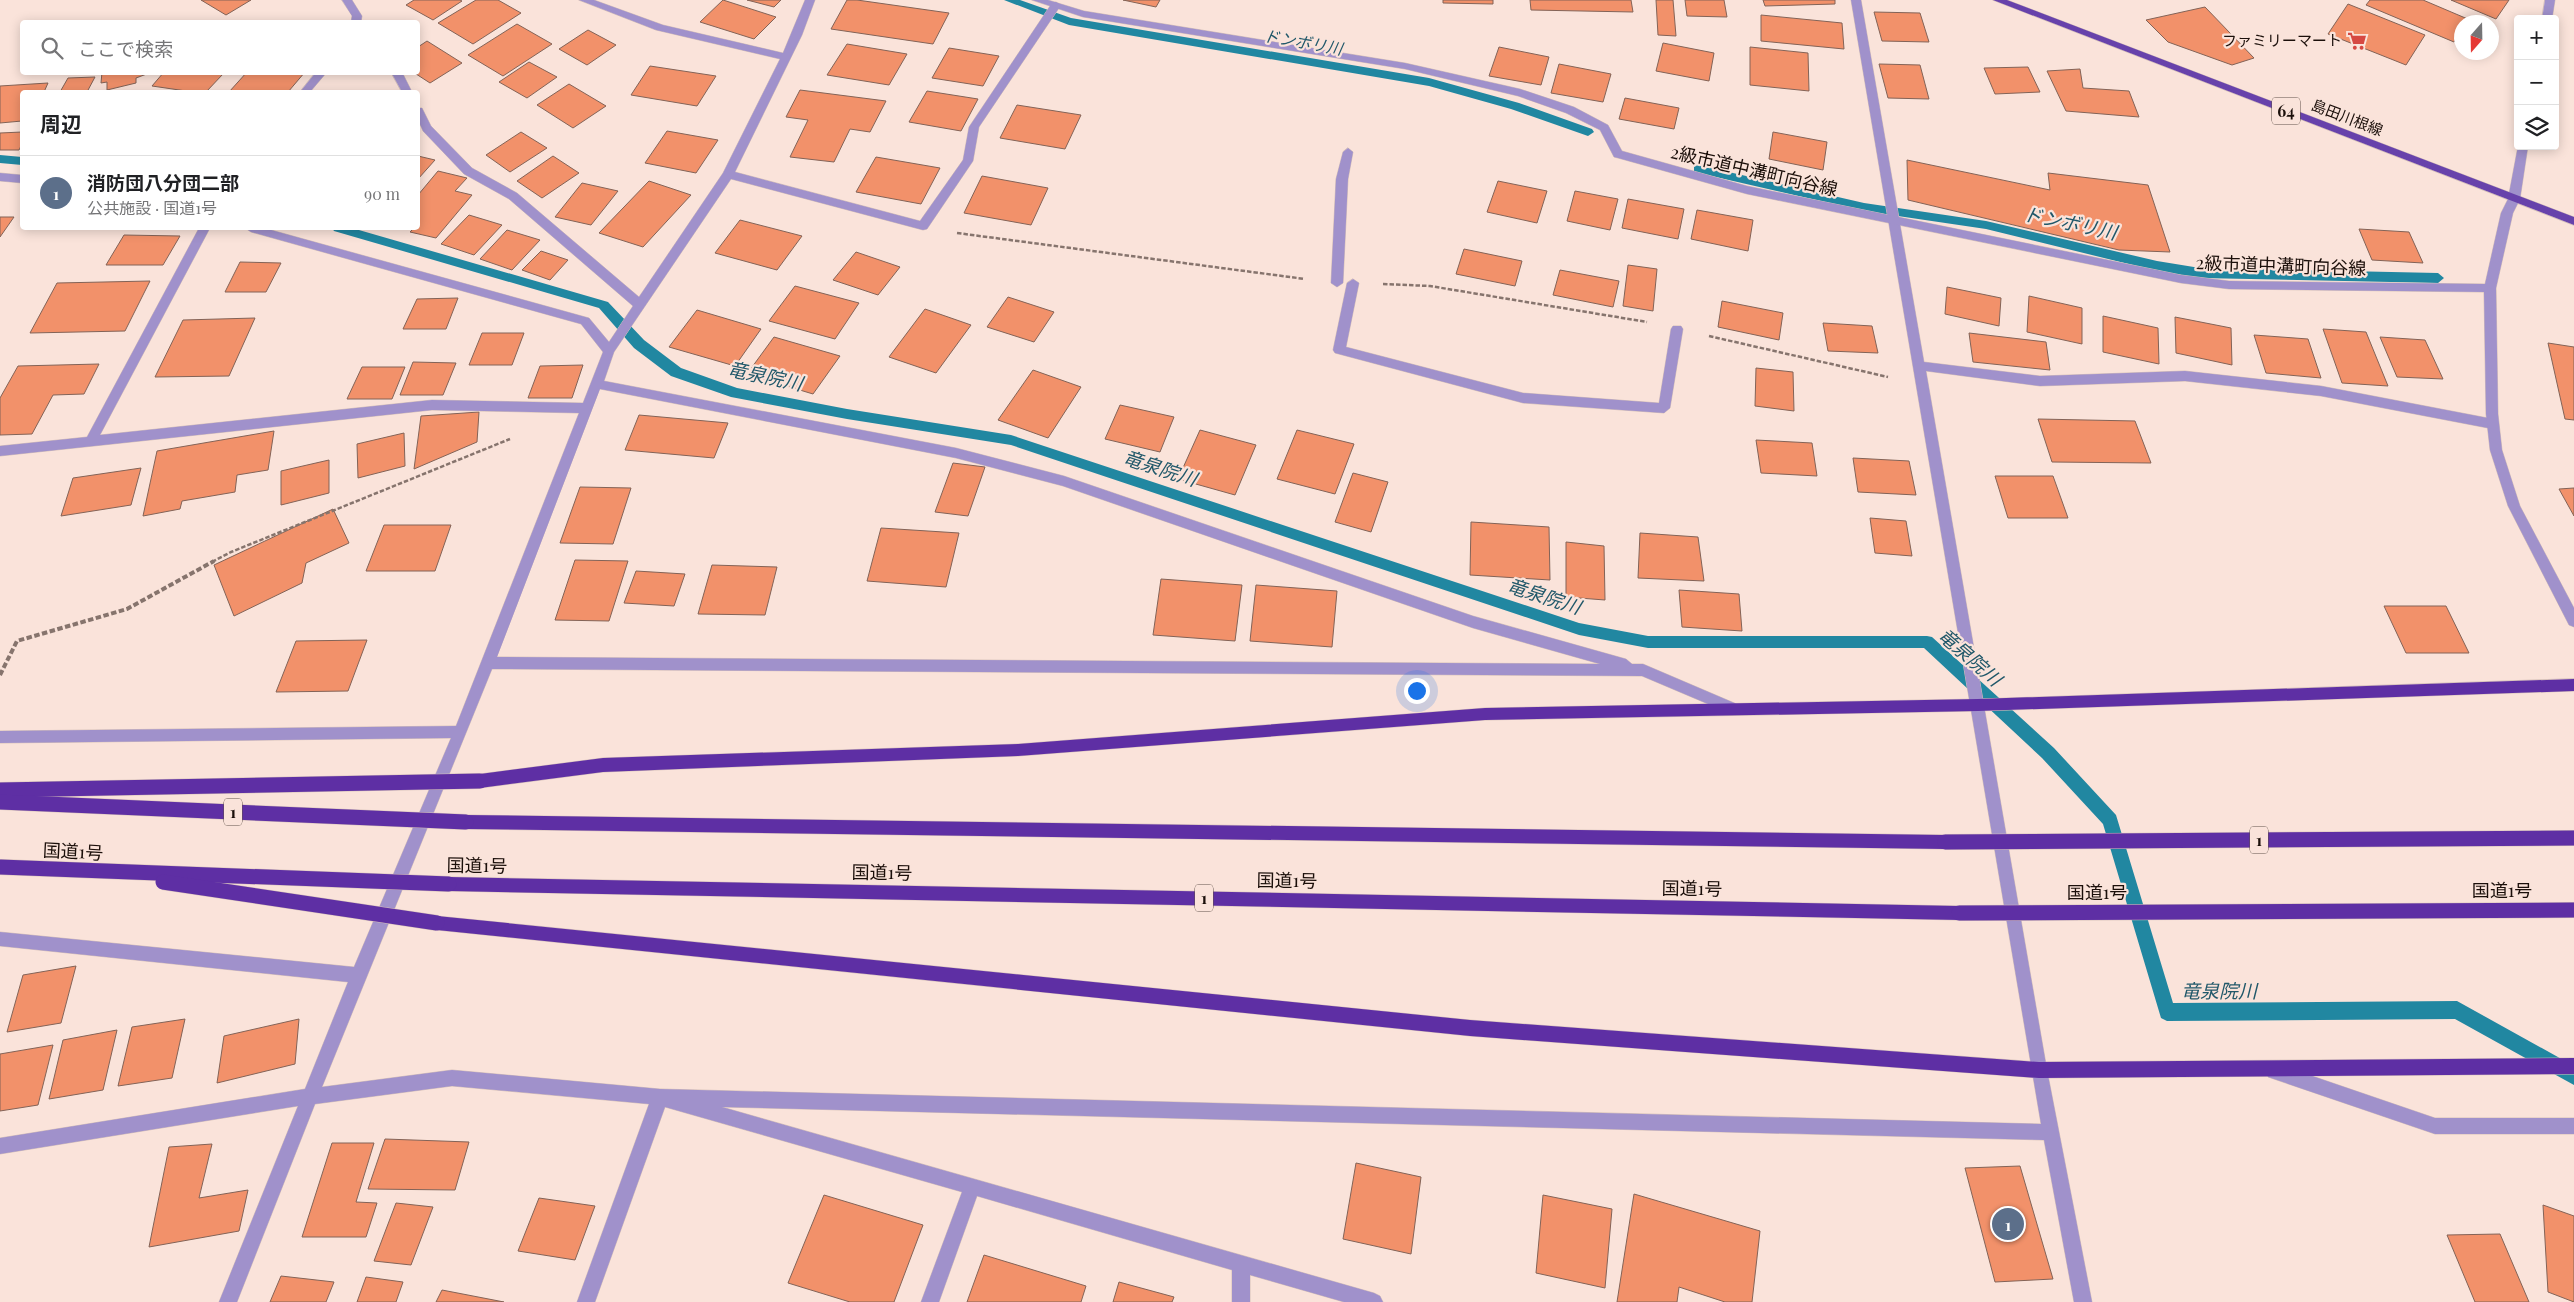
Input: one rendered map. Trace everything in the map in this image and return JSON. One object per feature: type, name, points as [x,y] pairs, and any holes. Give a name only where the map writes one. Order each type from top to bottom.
[{"type":"highway","points":[[0,790],[480,781],[603,764],[1018,750],[1485,714],[1978,705],[2574,685]]},
{"type":"highway","name":"1","points":[[0,802],[466,822],[915,826],[1945,842],[2574,838]]},
{"type":"highway","name":"国道1号","points":[[0,868],[449,884],[1958,913],[2574,910]]},
{"type":"highway","points":[[100,872],[437,923],[1470,1028],[2039,1070],[2574,1066]]},
{"type":"main road","name":"島田川根線","points":[[1998,0],[2574,221]]},
{"type":"street","points":[[347,0],[357,16],[356,20]]},
{"type":"street","points":[[584,0],[660,28],[786,58]]},
{"type":"street","points":[[228,1302],[312,1096],[358,975],[461,732],[609,351],[728,174],[786,58],[810,0]]},
{"type":"street","name":"2級市道中溝町向谷線","points":[[1037,0],[1083,14],[1405,66],[1520,93],[1570,110],[1604,128],[1618,154],[1747,190],[2171,277],[2210,282],[2490,288]]},
{"type":"street","points":[[1856,0],[2039,1070],[2083,1302]]},
{"type":"street","points":[[2548,15],[2550,0]]},
{"type":"street","points":[[728,174],[923,226],[968,161],[974,127],[1056,6]]},
{"type":"street","points":[[307,90],[319,75]]},
{"type":"street","points":[[398,75],[406,90]]},
{"type":"street","points":[[420,115],[427,128],[468,171],[513,196],[640,305]]},
{"type":"street","points":[[2522,150],[2514,199],[2507,213],[2490,288],[2493,424],[2496,450],[2514,506],[2534,548],[2574,621]]},
{"type":"street","points":[[1337,283],[1342,179],[1348,152]]},
{"type":"street","points":[[0,177],[20,179]]},
{"type":"street","points":[[91,441],[203,230]]},
{"type":"street","points":[[258,230],[585,321],[609,351]]},
{"type":"street","points":[[1353,283],[1339,350],[1523,398],[1664,408],[1677,329]]},
{"type":"street","points":[[1919,366],[2040,381],[2112,376],[2185,376],[2320,391],[2493,424]]},
{"type":"street","points":[[597,384],[956,452],[1064,480],[1473,622],[1643,670],[1734,709]]},
{"type":"street","points":[[0,451],[432,405],[587,408]]},
{"type":"street","points":[[488,663],[1643,670]]},
{"type":"street","points":[[0,737],[461,732]]},
{"type":"street","points":[[0,939],[358,975]]},
{"type":"street","points":[[2266,1068],[2434,1126],[2574,1126]]},
{"type":"street","points":[[0,1146],[312,1096],[452,1078],[660,1097],[2051,1132]]},
{"type":"street","points":[[660,1097],[1374,1302]]},
{"type":"street","points":[[586,1302],[660,1097]]},
{"type":"street","points":[[930,1302],[972,1186]]},
{"type":"street","points":[[1240,1264],[1241,1302]]},
{"type":"path","points":[[923,226],[946,232],[1337,283]]},
{"type":"path","points":[[1353,283],[1430,286],[1677,329],[1923,385]]},
{"type":"path","points":[[0,675],[17,641],[127,609],[231,552],[514,437]]},
{"type":"building","points":[[201,0],[251,0],[226,15]]},
{"type":"building","points":[[414,0],[462,1],[433,20],[406,5]]},
{"type":"building","points":[[476,0],[498,0],[521,13],[473,44],[438,23]]},
{"type":"building","points":[[723,0],[776,17],[754,39],[700,22]]},
{"type":"building","points":[[747,0],[781,0],[774,7]]},
{"type":"building","points":[[847,0],[949,13],[933,44],[831,29]]},
{"type":"building","points":[[1123,0],[1160,0],[1156,7]]},
{"type":"building","points":[[1443,0],[1493,0],[1493,4],[1443,3]]},
{"type":"building","points":[[1530,0],[1631,0],[1633,12],[1531,10]]},
{"type":"building","points":[[1656,0],[1673,0],[1676,36],[1658,35]]},
{"type":"building","points":[[1685,0],[1724,0],[1727,17],[1687,16]]},
{"type":"building","points":[[1763,0],[1835,0],[1835,4],[1765,6]]},
{"type":"building","points":[[2370,0],[2423,0],[2458,15],[2454,15],[2454,42],[2366,5]]},
{"type":"building","points":[[2451,0],[2509,0],[2499,15],[2487,15]]},
{"type":"building","points":[[2348,4],[2425,35],[2406,65],[2328,34]]},
{"type":"building","points":[[2205,7],[2254,58],[2232,65],[2168,42],[2146,20]]},
{"type":"building","points":[[1874,12],[1920,13],[1929,42],[1882,41]]},
{"type":"building","points":[[1761,15],[1842,23],[1844,49],[1761,41]]},
{"type":"building","points":[[517,24],[552,44],[503,76],[468,55]]},
{"type":"building","points":[[588,30],[616,45],[587,65],[559,49]]},
{"type":"building","points":[[427,41],[462,63],[430,83],[418,75],[420,75],[420,46]]},
{"type":"building","points":[[1663,43],[1714,53],[1709,81],[1656,71]]},
{"type":"building","points":[[847,44],[907,54],[889,85],[827,75]]},
{"type":"building","points":[[1499,47],[1549,57],[1541,85],[1489,76]]},
{"type":"building","points":[[1750,47],[1808,53],[1809,91],[1750,85]]},
{"type":"building","points":[[949,48],[999,56],[983,86],[932,78]]},
{"type":"building","points":[[529,62],[557,77],[527,98],[499,82]]},
{"type":"building","points":[[1559,64],[1611,74],[1603,102],[1551,93]]},
{"type":"building","points":[[1879,64],[1920,65],[1929,99],[1888,98]]},
{"type":"building","points":[[650,66],[716,76],[697,106],[631,95]]},
{"type":"building","points":[[2028,67],[2040,92],[1995,94],[1984,68]]},
{"type":"building","points":[[2080,69],[2083,88],[2129,91],[2139,117],[2066,111],[2047,71]]},
{"type":"building","points":[[102,75],[144,75],[136,78],[136,83],[107,90],[107,82],[101,83]]},
{"type":"building","points":[[161,75],[222,75],[208,90],[179,90],[152,86]]},
{"type":"building","points":[[244,75],[302,75],[290,90],[231,90]]},
{"type":"building","points":[[95,77],[88,90],[61,90],[68,78]]},
{"type":"building","points":[[48,83],[45,90],[20,90],[20,121],[0,123],[0,86]]},
{"type":"building","points":[[569,84],[606,106],[573,128],[537,105]]},
{"type":"building","points":[[800,90],[886,101],[870,132],[850,129],[834,162],[790,157],[808,120],[786,117]]},
{"type":"building","points":[[927,91],[978,99],[961,131],[909,122]]},
{"type":"building","points":[[1625,98],[1679,108],[1674,129],[1619,119]]},
{"type":"building","points":[[1017,105],[1081,115],[1065,149],[1000,138]]},
{"type":"building","points":[[667,131],[718,140],[696,173],[645,163]]},
{"type":"building","points":[[20,132],[19,150],[0,150],[0,133]]},
{"type":"building","points":[[521,132],[547,148],[510,172],[486,155]]},
{"type":"building","points":[[1773,132],[1827,142],[1823,170],[1769,159]]},
{"type":"building","points":[[420,156],[435,160],[420,177]]},
{"type":"building","points":[[553,156],[579,173],[542,198],[517,181]]},
{"type":"building","points":[[876,157],[940,168],[921,204],[856,192]]},
{"type":"building","points":[[1907,160],[2050,190],[2048,173],[2148,185],[2170,252],[2119,250],[1908,200]]},
{"type":"building","points":[[438,171],[467,178],[455,191],[472,195],[436,238],[410,232],[412,230],[420,230],[420,193]]},
{"type":"building","points":[[982,176],[1048,188],[1031,225],[964,213]]},
{"type":"building","points":[[649,181],[691,195],[643,247],[599,233]]},
{"type":"building","points":[[1498,181],[1547,191],[1537,223],[1487,212]]},
{"type":"building","points":[[582,183],[618,191],[591,225],[555,217]]},
{"type":"building","points":[[1575,191],[1618,199],[1610,230],[1567,221]]},
{"type":"building","points":[[1628,199],[1684,209],[1678,239],[1622,228]]},
{"type":"building","points":[[1697,210],[1753,220],[1748,251],[1691,239]]},
{"type":"building","points":[[469,215],[502,225],[474,255],[441,244]]},
{"type":"building","points":[[0,217],[14,217],[0,237]]},
{"type":"building","points":[[740,220],[802,236],[777,270],[715,253]]},
{"type":"building","points":[[2359,229],[2409,232],[2423,263],[2372,260]]},
{"type":"building","points":[[507,230],[540,240],[512,270],[480,259]]},
{"type":"building","points":[[124,235],[180,236],[163,265],[106,265]]},
{"type":"building","points":[[1464,249],[1522,261],[1515,286],[1456,274]]},
{"type":"building","points":[[541,251],[568,260],[550,280],[522,270]]},
{"type":"building","points":[[856,252],[900,267],[878,295],[833,280]]},
{"type":"building","points":[[240,262],[281,263],[266,292],[225,292]]},
{"type":"building","points":[[1628,265],[1657,269],[1653,311],[1623,306]]},
{"type":"building","points":[[1560,270],[1619,281],[1613,307],[1553,295]]},
{"type":"building","points":[[150,281],[125,331],[30,333],[57,283]]},
{"type":"building","points":[[795,286],[859,303],[835,339],[769,321]]},
{"type":"building","points":[[1947,287],[2001,298],[1999,326],[1945,314]]},
{"type":"building","points":[[2029,296],[2082,308],[2082,344],[2027,332]]},
{"type":"building","points":[[1008,297],[1054,312],[1034,342],[987,327]]},
{"type":"building","points":[[458,298],[446,329],[403,329],[417,299]]},
{"type":"building","points":[[1722,301],[1783,313],[1779,340],[1718,327]]},
{"type":"building","points":[[925,309],[971,325],[936,373],[889,357]]},
{"type":"building","points":[[697,310],[761,329],[735,366],[669,347]]},
{"type":"building","points":[[2103,316],[2158,328],[2159,364],[2103,352]]},
{"type":"building","points":[[2175,317],[2231,328],[2232,365],[2176,353]]},
{"type":"building","points":[[255,318],[229,376],[155,377],[183,320]]},
{"type":"building","points":[[1823,323],[1872,326],[1878,353],[1828,351]]},
{"type":"building","points":[[2323,329],[2366,332],[2388,386],[2342,383]]},
{"type":"building","points":[[482,333],[524,333],[512,365],[469,365]]},
{"type":"building","points":[[1969,333],[2046,342],[2050,370],[1973,362]]},
{"type":"building","points":[[2254,335],[2308,339],[2321,378],[2266,373]]},
{"type":"building","points":[[774,337],[840,356],[813,394],[747,374]]},
{"type":"building","points":[[2380,337],[2425,340],[2443,379],[2397,377]]},
{"type":"building","points":[[2548,343],[2574,347],[2574,420],[2565,419]]},
{"type":"building","points":[[413,362],[456,363],[443,395],[400,395]]},
{"type":"building","points":[[99,364],[84,394],[53,395],[32,434],[0,435],[0,398],[18,366]]},
{"type":"building","points":[[583,365],[572,398],[528,398],[540,366]]},
{"type":"building","points":[[362,367],[405,367],[392,399],[347,399]]},
{"type":"building","points":[[1756,368],[1793,372],[1794,411],[1755,406]]},
{"type":"building","points":[[1033,370],[1081,387],[1048,438],[998,420]]},
{"type":"building","points":[[1120,405],[1174,417],[1160,452],[1105,439]]},
{"type":"building","points":[[479,412],[477,442],[414,469],[421,416]]},
{"type":"building","points":[[639,415],[728,423],[714,458],[625,450]]},
{"type":"building","points":[[2038,419],[2135,421],[2151,463],[2052,462]]},
{"type":"building","points":[[1200,430],[1256,445],[1235,495],[1178,479]]},
{"type":"building","points":[[1297,430],[1354,444],[1335,494],[1277,479]]},
{"type":"building","points":[[274,431],[268,470],[237,475],[235,492],[182,501],[180,509],[143,516],[157,451]]},
{"type":"building","points":[[404,433],[405,466],[358,478],[357,444]]},
{"type":"building","points":[[1756,440],[1812,443],[1817,476],[1761,473]]},
{"type":"building","points":[[1853,458],[1909,461],[1916,495],[1858,492]]},
{"type":"building","points":[[329,460],[329,493],[281,505],[281,471]]},
{"type":"building","points":[[953,463],[985,467],[968,516],[935,512]]},
{"type":"building","points":[[141,468],[131,505],[61,516],[73,478]]},
{"type":"building","points":[[1353,473],[1388,482],[1371,532],[1335,522]]},
{"type":"building","points":[[1995,476],[2053,476],[2068,518],[2008,518]]},
{"type":"building","points":[[580,487],[631,488],[613,544],[560,543]]},
{"type":"building","points":[[2574,488],[2574,516],[2559,489]]},
{"type":"building","points":[[333,509],[349,543],[306,563],[302,583],[234,616],[214,565]]},
{"type":"building","points":[[1870,518],[1906,521],[1912,556],[1875,553]]},
{"type":"building","points":[[1471,522],[1549,527],[1550,580],[1470,575]]},
{"type":"building","points":[[384,525],[451,525],[435,571],[366,571]]},
{"type":"building","points":[[881,528],[959,533],[946,587],[867,581]]},
{"type":"building","points":[[1640,533],[1698,537],[1704,581],[1638,578]]},
{"type":"building","points":[[1566,542],[1604,546],[1605,600],[1566,597]]},
{"type":"building","points":[[575,560],[628,561],[609,621],[555,620]]},
{"type":"building","points":[[712,565],[777,567],[765,615],[698,614]]},
{"type":"building","points":[[636,571],[685,574],[674,606],[624,603]]},
{"type":"building","points":[[1161,579],[1242,585],[1235,641],[1153,635]]},
{"type":"building","points":[[1256,585],[1337,591],[1332,647],[1250,641]]},
{"type":"building","points":[[1679,590],[1739,594],[1742,631],[1682,627]]},
{"type":"building","points":[[2384,606],[2446,606],[2469,653],[2406,653]]},
{"type":"building","points":[[367,640],[348,691],[276,692],[296,641]]},
{"type":"building","points":[[76,966],[61,1023],[7,1032],[23,975]]},
{"type":"building","points":[[185,1019],[172,1078],[118,1086],[132,1027]]},
{"type":"building","points":[[299,1019],[295,1064],[217,1083],[224,1036]]},
{"type":"building","points":[[117,1030],[103,1090],[49,1099],[63,1040]]},
{"type":"building","points":[[53,1045],[38,1105],[0,1111],[0,1054]]},
{"type":"building","points":[[385,1139],[469,1142],[455,1190],[368,1189]]},
{"type":"building","points":[[332,1143],[374,1143],[356,1202],[377,1203],[366,1237],[302,1237]]},
{"type":"building","points":[[212,1144],[199,1198],[248,1190],[239,1231],[149,1247],[169,1147]]},
{"type":"building","points":[[1356,1163],[1421,1177],[1411,1254],[1343,1239]]},
{"type":"building","points":[[2020,1166],[2053,1279],[1995,1282],[1965,1168]]},
{"type":"building","points":[[1634,1194],[1760,1231],[1752,1302],[1725,1302],[1679,1287],[1677,1302],[1617,1302]]},
{"type":"building","points":[[824,1195],[923,1225],[894,1302],[850,1302],[788,1283]]},
{"type":"building","points":[[1543,1195],[1612,1209],[1605,1288],[1536,1273]]},
{"type":"building","points":[[539,1198],[595,1206],[575,1260],[518,1251]]},
{"type":"building","points":[[396,1203],[433,1207],[411,1265],[374,1261]]},
{"type":"building","points":[[2543,1205],[2574,1216],[2574,1302],[2548,1292]]},
{"type":"building","points":[[2500,1234],[2529,1302],[2475,1302],[2447,1235]]},
{"type":"building","points":[[984,1255],[1086,1286],[1081,1302],[967,1302]]},
{"type":"building","points":[[281,1276],[334,1282],[326,1302],[270,1302]]},
{"type":"building","points":[[366,1277],[403,1282],[396,1302],[357,1302]]},
{"type":"building","points":[[1119,1282],[1174,1297],[1172,1302],[1113,1302]]},
{"type":"building","points":[[442,1290],[504,1302],[436,1302]]},
{"type":"waterway","name":"ドンボリ川","points":[[1009,0],[1069,21],[1429,82],[1515,106],[1588,132]]},
{"type":"waterway","name":"竜泉院川","points":[[0,159],[20,161]]},
{"type":"waterway","name":"ドンボリ川","points":[[1698,169],[1864,207],[1909,212],[1986,225],[2157,266],[2200,273],[2438,278]]},
{"type":"waterway","name":"竜泉院川","points":[[345,230],[603,305],[639,344],[676,372],[736,393],[847,414],[1011,440],[1579,629],[1648,642],[1927,642],[2048,753],[2110,820],[2167,1012],[2457,1010],[2574,1076]]},
{"type":"place","name":"ファミリーマート","points":[[2357,41]]},
{"type":"place","name":"消防団八分団二部","points":[[2008,1224]]}]
